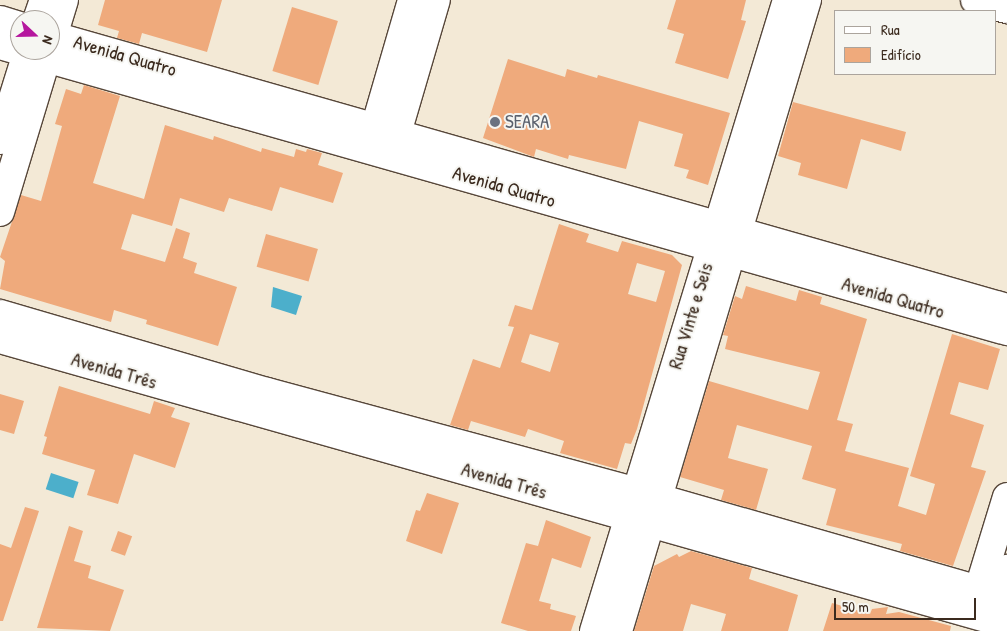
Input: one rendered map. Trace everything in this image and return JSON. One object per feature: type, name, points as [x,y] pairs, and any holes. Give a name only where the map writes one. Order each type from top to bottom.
[{"type":"street","points":[[383,140],[412,0]]},
{"type":"street","points":[[383,140],[436,0]]},
{"type":"street","name":"Rua Vinte e Seis","points":[[618,631],[644,507],[725,238],[787,0]]},
{"type":"street","name":"Rua Vinte e Seis","points":[[725,238],[807,0]]},
{"type":"street","points":[[975,0],[1007,9]]},
{"type":"street","name":"Avenida Quatro","points":[[60,48],[725,238],[1007,308]]},
{"type":"street","points":[[0,140],[35,60]]},
{"type":"street","points":[[0,212],[39,60]]},
{"type":"street","name":"Avenida Quatro","points":[[725,238],[1007,331]]},
{"type":"street","name":"Avenida Três","points":[[0,314],[267,392],[989,613]]},
{"type":"street","name":"Avenida Três","points":[[0,338],[644,507]]},
{"type":"street","points":[[989,613],[1007,497]]},
{"type":"street","name":"Rua Vinte e Seis","points":[[594,631],[644,507]]},
{"type":"street","points":[[989,613],[1007,569]]},
{"type":"water","points":[[273,287],[302,296],[296,315],[271,307]]},
{"type":"water","points":[[51,473],[79,482],[73,498],[46,489]]},
{"type":"building","points":[[105,0],[222,0],[207,52],[142,33],[139,44],[117,38],[119,31],[98,25]]},
{"type":"building","points":[[676,0],[746,0],[741,20],[746,21],[728,79],[675,63],[684,34],[667,29]]},
{"type":"building","points":[[292,7],[338,21],[318,85],[272,71]]},
{"type":"building","points":[[508,59],[565,77],[567,69],[597,78],[598,75],[730,113],[708,185],[686,178],[689,170],[674,166],[683,134],[639,121],[626,169],[569,155],[568,159],[536,149],[534,157],[483,138]]},
{"type":"building","points":[[84,85],[120,96],[93,183],[144,199],[165,125],[213,140],[214,136],[261,152],[262,148],[294,157],[296,149],[306,152],[307,149],[322,153],[318,165],[343,173],[333,203],[280,187],[272,211],[229,198],[224,212],[180,198],[172,226],[132,214],[121,249],[165,262],[176,228],[190,233],[183,258],[197,263],[194,273],[237,287],[218,346],[146,324],[147,320],[114,310],[111,322],[0,289],[5,261],[0,257],[21,195],[41,201],[62,126],[55,124],[66,89],[81,94]]},
{"type":"building","points":[[793,102],[906,132],[901,151],[861,139],[847,189],[798,175],[801,163],[778,156]]},
{"type":"building","points":[[559,224],[589,234],[586,242],[618,252],[622,241],[672,255],[682,265],[637,429],[631,444],[625,443],[617,469],[560,453],[564,441],[528,429],[525,437],[471,421],[468,430],[450,425],[473,359],[500,368],[514,327],[508,326],[515,305],[532,310]],"holes":[[[637,263],[665,271],[656,302],[628,294]],[[530,334],[559,343],[550,372],[521,362]]]},
{"type":"building","points":[[266,234],[318,249],[309,282],[257,267]]},
{"type":"building","points":[[746,286],[796,301],[799,290],[822,297],[820,304],[867,319],[837,420],[853,424],[845,451],[909,468],[898,506],[926,515],[935,484],[910,476],[952,334],[1000,349],[988,390],[959,382],[950,414],[984,425],[971,467],[986,471],[953,566],[900,551],[902,544],[826,525],[836,489],[802,479],[812,446],[737,425],[728,458],[768,469],[756,510],[721,500],[724,490],[680,477],[709,381],[808,410],[820,372],[725,349],[728,336],[723,335],[735,296],[742,299]]},
{"type":"building","points":[[59,386],[150,414],[154,401],[175,408],[171,417],[190,423],[175,468],[134,454],[118,504],[87,495],[95,470],[42,454],[47,437],[44,436]]},
{"type":"building","points":[[0,394],[24,401],[14,434],[0,430]]},
{"type":"building","points":[[427,493],[459,503],[442,554],[406,541],[416,510],[420,511]]},
{"type":"building","points":[[25,507],[39,511],[3,621],[0,621],[0,544],[11,548]]},
{"type":"building","points":[[546,520],[591,537],[581,568],[552,558],[539,601],[551,604],[550,609],[576,616],[571,631],[528,631],[501,623],[526,543],[538,546]]},
{"type":"building","points":[[69,526],[83,531],[74,561],[91,566],[88,578],[124,590],[110,631],[37,628]]},
{"type":"building","points":[[118,531],[132,536],[125,556],[111,551]]},
{"type":"building","points":[[691,551],[752,568],[749,579],[798,595],[788,631],[721,631],[726,614],[691,604],[683,631],[634,631],[654,566],[677,554],[679,557]]},
{"type":"building","points":[[832,603],[870,614],[872,609],[888,607],[886,614],[899,612],[951,626],[950,631],[823,631]]},
{"type":"place","name":"SEARA","points":[[495,122]]}]
